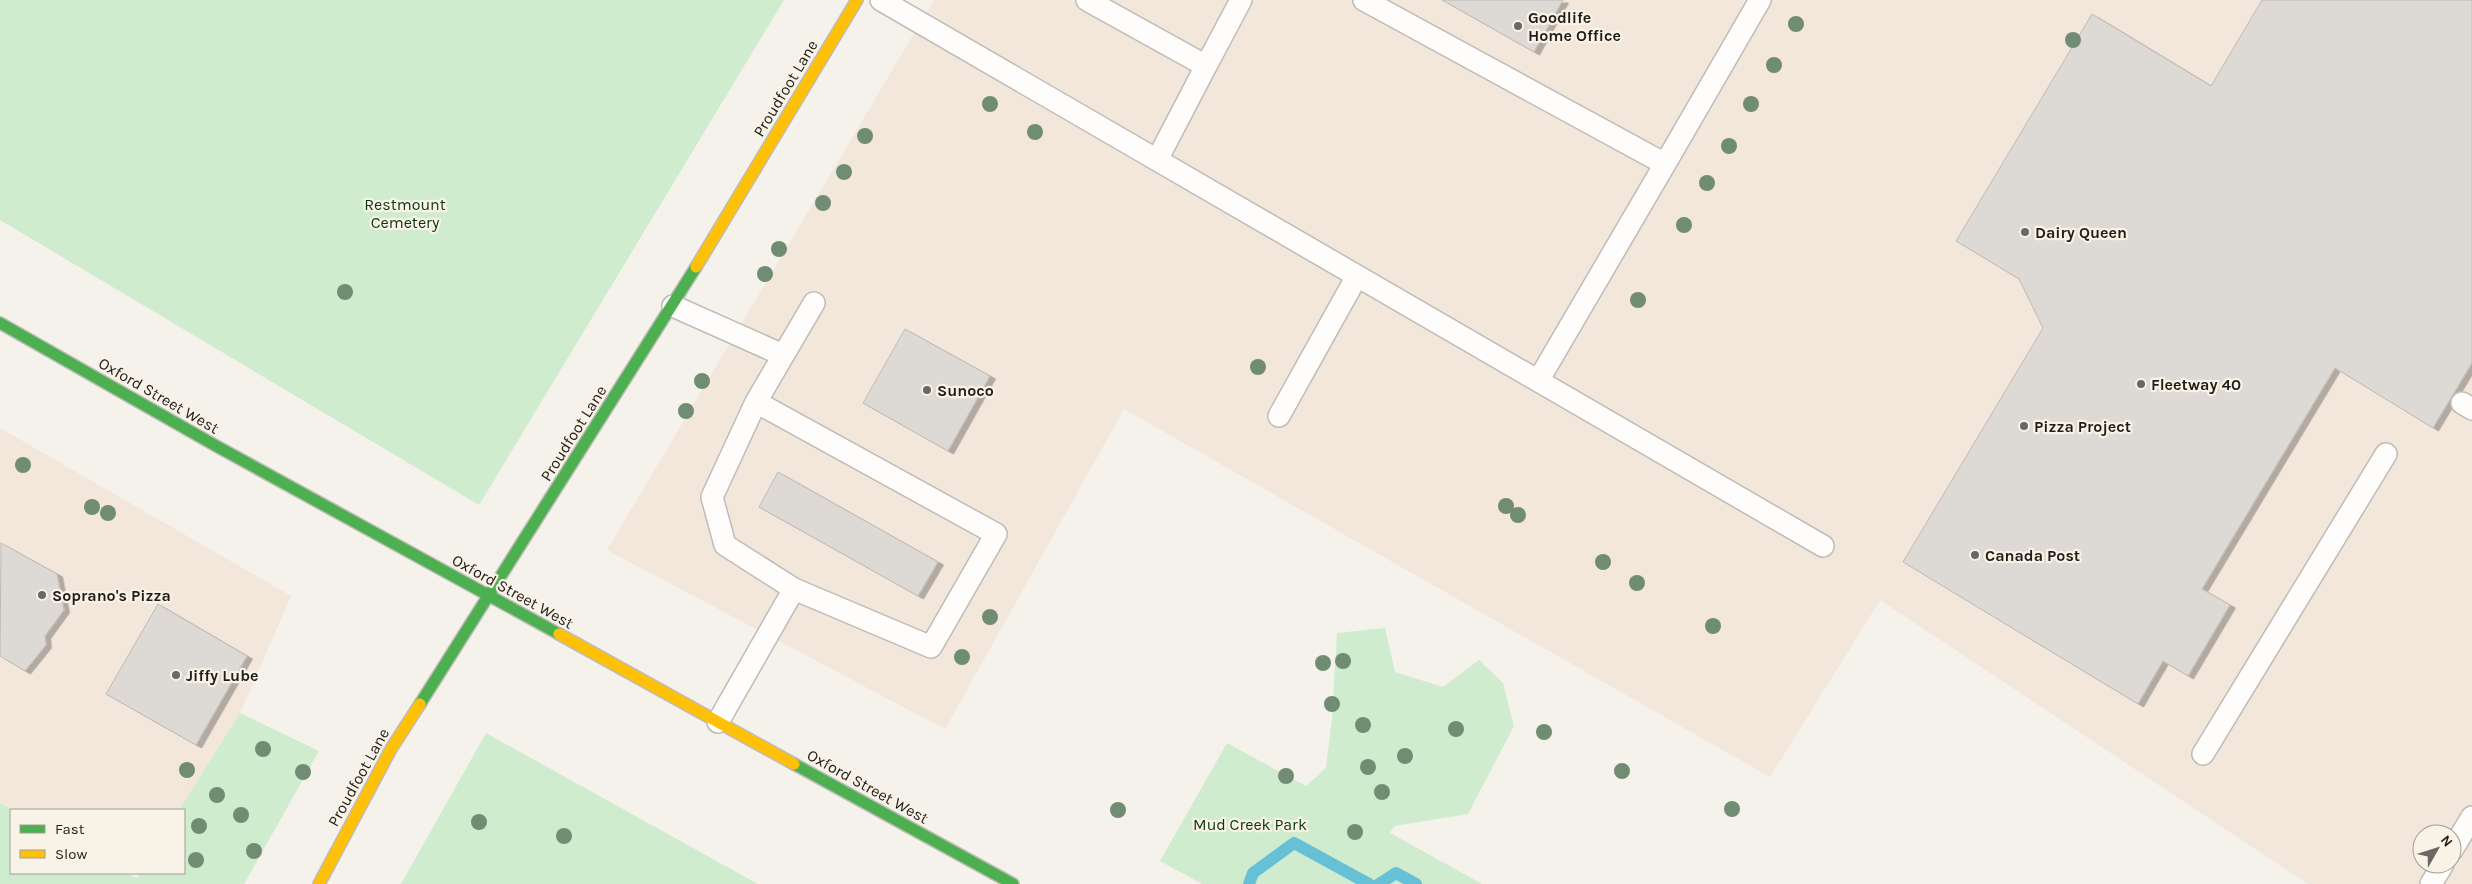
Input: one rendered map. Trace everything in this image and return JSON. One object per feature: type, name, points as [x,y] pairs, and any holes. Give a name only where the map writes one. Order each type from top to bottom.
[{"type":"main road","name":"Proudfoot Lane","points":[[319,884],[391,749],[673,306],[857,0]]},
{"type":"main road","name":"Oxford Street West","points":[[0,323],[218,447],[1013,884]]},
{"type":"lane","points":[[881,0],[1823,546]]},
{"type":"lane","points":[[1087,0],[1206,66]]},
{"type":"lane","points":[[1157,160],[1241,0]]},
{"type":"lane","points":[[1364,0],[1665,164]]},
{"type":"lane","points":[[1538,381],[1760,0]]},
{"type":"lane","points":[[1279,416],[1356,276]]},
{"type":"lane","points":[[756,402],[996,534],[931,648],[794,589],[725,545],[712,497],[756,402],[814,303]]},
{"type":"lane","points":[[673,306],[783,355]]},
{"type":"lane","points":[[2203,754],[2386,454]]},
{"type":"lane","points":[[718,722],[794,589]]},
{"type":"lane","points":[[2462,834],[2472,817]]},
{"type":"shaded area","points":[[934,0],[2472,0],[2472,884],[2308,884],[1880,600],[1770,777],[1124,409],[945,729],[607,550]]},
{"type":"shaded area","points":[[0,428],[291,596],[240,713],[180,809],[11,809],[0,803]]},
{"type":"green space","name":"Restmount Cemetery","points":[[0,0],[784,0],[479,505],[0,220]]},
{"type":"green space","name":"Mud Creek Park","points":[[1385,628],[1395,672],[1443,687],[1479,660],[1503,683],[1514,726],[1468,814],[1394,826],[1390,833],[1482,884],[1202,884],[1160,861],[1227,743],[1306,786],[1326,768],[1332,719],[1337,633]]},
{"type":"green space","points":[[240,713],[319,751],[244,884],[0,884],[0,803],[11,809],[10,874],[129,874],[137,878],[139,874],[185,874],[185,809],[180,809]]},
{"type":"green space","points":[[486,733],[758,884],[401,884]]},
{"type":"building","name":"Goodlife Home Office","points":[[1442,0],[1563,0],[1534,52]]},
{"type":"building","points":[[2262,0],[2472,0],[2472,363],[2433,428],[2335,368],[2202,589],[2230,605],[2188,676],[2163,661],[2138,704],[1903,562],[2043,328],[2019,279],[1956,241],[2092,14],[2211,86]]},
{"type":"building","name":"Sunoco","points":[[905,329],[990,376],[948,451],[863,403]]},
{"type":"building","points":[[778,472],[938,562],[918,596],[759,507]]},
{"type":"building","points":[[1,543],[57,574],[64,610],[45,636],[46,645],[25,671],[0,656]]},
{"type":"building","name":"Jiffy Lube","points":[[158,604],[247,656],[196,745],[106,694]]},
{"type":"waterway","points":[[1249,884],[1253,873],[1294,843],[1369,884]]},
{"type":"waterway","points":[[1379,884],[1396,873],[1416,884]]},
{"type":"traffic: fast","points":[[420,704],[696,267]]},
{"type":"traffic: fast","points":[[0,323],[218,447],[559,634]]},
{"type":"traffic: fast","points":[[794,764],[1013,884]]},
{"type":"traffic: slow","points":[[696,267],[857,0]]},
{"type":"traffic: slow","points":[[559,634],[794,764]]},
{"type":"traffic: slow","points":[[319,884],[391,749],[420,704]]},
{"type":"place","name":"Goodlife Home Office","points":[[1518,26]]},
{"type":"place","name":"Dairy Queen","points":[[2025,232]]},
{"type":"place","name":"Fleetway 40","points":[[2141,384]]},
{"type":"place","name":"Sunoco","points":[[927,390]]},
{"type":"place","name":"Pizza Project","points":[[2024,426]]},
{"type":"place","name":"Canada Post","points":[[1975,555]]},
{"type":"place","name":"Soprano's Pizza","points":[[42,595]]},
{"type":"place","name":"Jiffy Lube","points":[[176,675]]}]
